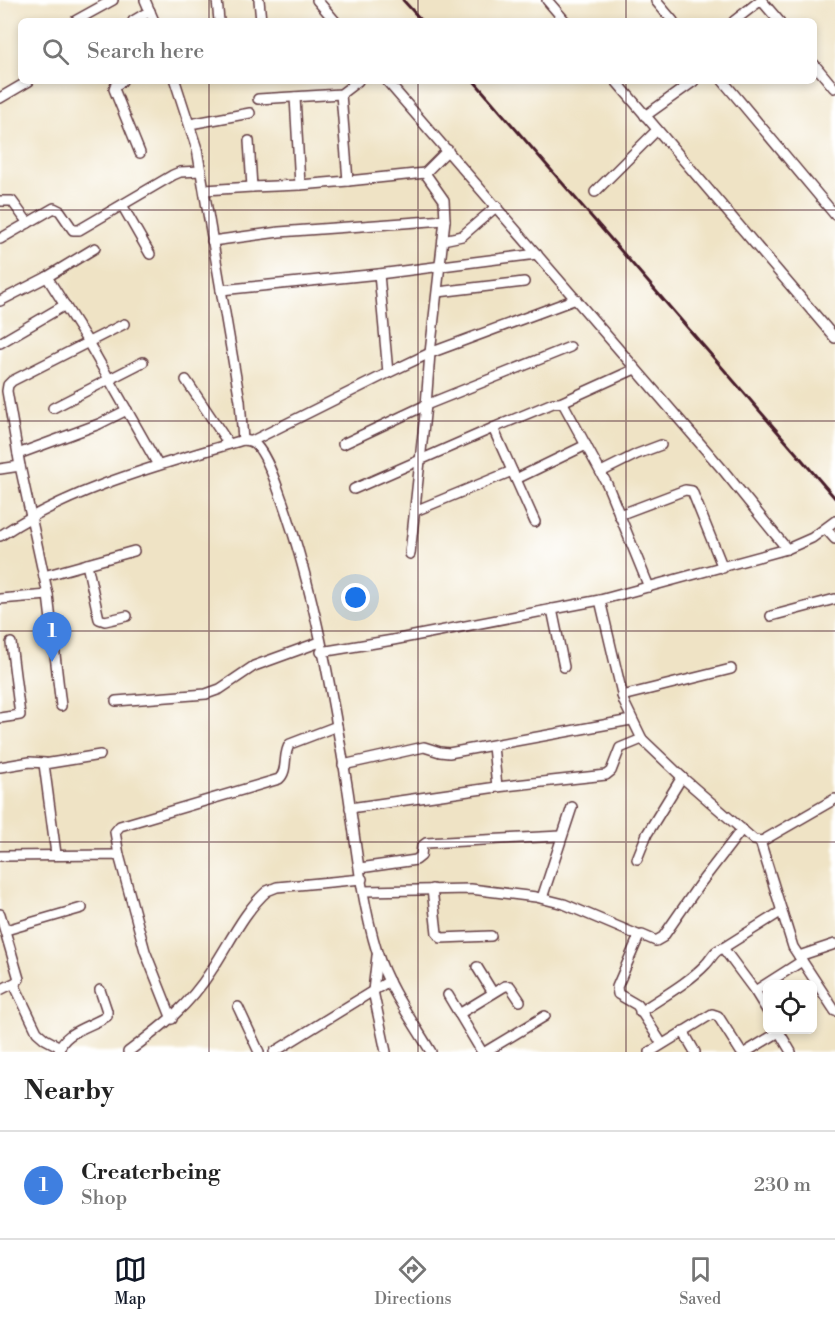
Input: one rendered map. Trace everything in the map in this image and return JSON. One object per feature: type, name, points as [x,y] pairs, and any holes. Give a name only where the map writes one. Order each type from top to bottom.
[{"type":"street","points":[[80,18],[113,0]]},
{"type":"street","points":[[145,0],[153,18]]},
{"type":"street","points":[[218,0],[219,18]]},
{"type":"street","points":[[259,0],[261,18]]},
{"type":"street","points":[[317,0],[332,18]]},
{"type":"street","points":[[547,0],[562,18]]},
{"type":"street","points":[[656,0],[671,18]]},
{"type":"street","points":[[738,18],[761,0],[776,18]]},
{"type":"street","points":[[138,18],[150,11]]},
{"type":"street","points":[[817,67],[835,88]]},
{"type":"street","points":[[0,98],[24,84]]},
{"type":"street","points":[[118,84],[114,89],[140,153]]},
{"type":"street","points":[[179,84],[201,171],[248,441],[265,459],[290,522],[320,642],[377,954],[389,981],[431,1052]]},
{"type":"street","points":[[258,99],[341,94],[354,84]]},
{"type":"street","points":[[390,84],[723,470],[787,549]]},
{"type":"street","points":[[618,84],[835,338]]},
{"type":"street","points":[[645,116],[690,84]]},
{"type":"street","points":[[726,84],[835,215]]},
{"type":"street","points":[[341,94],[348,181]]},
{"type":"street","points":[[295,97],[300,185]]},
{"type":"street","points":[[190,124],[250,113]]},
{"type":"street","points":[[595,192],[657,130]]},
{"type":"street","points":[[249,141],[252,187]]},
{"type":"street","points":[[204,190],[300,185],[425,173],[448,150]]},
{"type":"street","points":[[0,239],[54,208],[60,211],[73,230],[79,230],[173,175],[201,171]]},
{"type":"street","points":[[410,554],[445,220],[444,200],[425,173]]},
{"type":"street","points":[[0,201],[12,201],[28,223]]},
{"type":"street","points":[[122,205],[150,254]]},
{"type":"street","points":[[443,240],[462,236],[496,206]]},
{"type":"street","points":[[213,241],[279,232],[445,220]]},
{"type":"street","points":[[0,301],[47,277],[95,248]]},
{"type":"street","points":[[221,290],[379,274],[537,254]]},
{"type":"street","points":[[379,274],[388,373]]},
{"type":"street","points":[[47,277],[88,342],[158,465]]},
{"type":"street","points":[[438,292],[524,282]]},
{"type":"street","points":[[0,536],[62,500],[158,465],[229,444],[248,441],[430,354],[576,299]]},
{"type":"street","points":[[0,343],[65,306]]},
{"type":"street","points":[[61,706],[48,595],[30,517],[7,390],[12,381],[124,324]]},
{"type":"street","points":[[344,444],[426,405],[570,347]]},
{"type":"street","points":[[53,408],[143,362]]},
{"type":"street","points":[[354,489],[635,369]]},
{"type":"street","points":[[186,380],[229,444]]},
{"type":"street","points":[[560,402],[564,405],[601,472],[649,587]]},
{"type":"street","points":[[18,454],[99,424],[127,410]]},
{"type":"street","points":[[0,414],[12,412]]},
{"type":"street","points":[[493,428],[535,522]]},
{"type":"street","points":[[415,512],[586,445]]},
{"type":"street","points":[[601,472],[661,445]]},
{"type":"street","points":[[0,469],[20,466]]},
{"type":"street","points":[[619,515],[685,490],[692,491],[723,568]]},
{"type":"street","points":[[321,652],[600,600],[787,549],[806,542],[835,521]]},
{"type":"street","points":[[826,529],[835,539]]},
{"type":"street","points":[[44,576],[134,551]]},
{"type":"street","points":[[87,564],[99,619],[105,621],[127,616]]},
{"type":"street","points":[[0,599],[48,595]]},
{"type":"street","points":[[771,616],[835,599]]},
{"type":"street","points":[[600,600],[622,696],[631,720],[642,739],[742,830],[754,840],[760,841],[835,799]]},
{"type":"street","points":[[552,609],[564,667]]},
{"type":"street","points":[[116,701],[206,694],[219,689],[254,666],[320,642]]},
{"type":"street","points":[[0,718],[20,715],[11,644]]},
{"type":"street","points":[[622,696],[731,669]]},
{"type":"street","points":[[344,765],[424,747],[449,753],[631,720]]},
{"type":"street","points":[[172,1019],[145,951],[115,832],[120,826],[279,779],[284,774],[287,746],[337,726]]},
{"type":"street","points":[[350,808],[497,787],[606,775],[611,771],[620,748],[642,739]]},
{"type":"street","points":[[493,746],[497,787]]},
{"type":"street","points":[[0,767],[100,755]]},
{"type":"street","points":[[45,763],[56,854]]},
{"type":"street","points":[[637,859],[647,834],[682,777]]},
{"type":"street","points":[[542,898],[572,807]]},
{"type":"street","points":[[364,891],[471,889],[542,898],[564,904],[656,941],[663,937],[699,885],[742,830]]},
{"type":"street","points":[[360,868],[416,860],[421,856],[422,846],[426,843],[561,836]]},
{"type":"street","points":[[760,841],[791,941],[835,1011]]},
{"type":"street","points":[[0,856],[119,855]]},
{"type":"street","points":[[128,1052],[172,1019],[199,988],[228,943],[267,891],[277,887],[362,879]]},
{"type":"street","points":[[432,889],[437,933],[441,938],[491,936]]},
{"type":"street","points":[[6,930],[82,908]]},
{"type":"street","points":[[640,1012],[705,966],[716,951],[782,911]]},
{"type":"street","points":[[0,914],[19,976],[18,981],[14,984],[0,990]]},
{"type":"street","points":[[640,936],[637,938],[617,990],[621,996],[633,1002],[662,1044]]},
{"type":"street","points":[[755,991],[800,958],[835,944]]},
{"type":"street","points":[[723,948],[763,1004]]},
{"type":"street","points":[[377,954],[373,991],[384,1051]]},
{"type":"street","points":[[477,967],[494,993]]},
{"type":"street","points":[[274,1052],[389,981]]},
{"type":"street","points":[[14,984],[37,1032],[59,1049],[69,1037],[107,1016],[100,990]]},
{"type":"street","points":[[459,1014],[505,986],[510,986],[520,1001]]},
{"type":"street","points":[[448,995],[483,1052],[545,1016]]},
{"type":"street","points":[[237,1007],[259,1052]]},
{"type":"street","points":[[650,1052],[709,1015],[715,1014],[741,1052]]},
{"type":"street","points":[[683,1031],[696,1052]]},
{"type":"street","points":[[746,1052],[773,1034]]},
{"type":"street","points":[[780,1034],[791,1052]]},
{"type":"railway","points":[[403,0],[419,18]]},
{"type":"railway","points":[[477,84],[835,498]]},
{"type":"place","name":"Createrbeing","points":[[52,662]]}]
